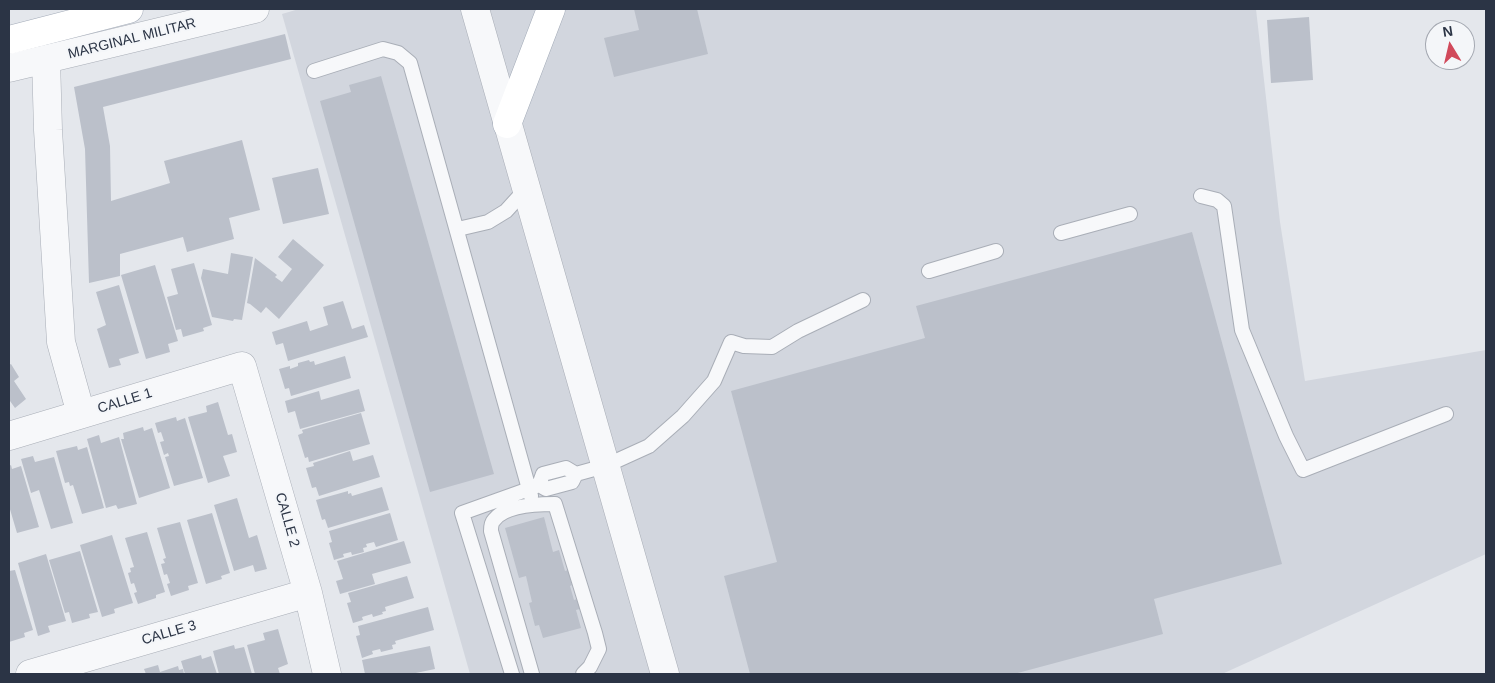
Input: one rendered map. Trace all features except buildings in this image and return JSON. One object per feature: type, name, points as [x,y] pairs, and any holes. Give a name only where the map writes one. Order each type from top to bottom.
[{"type":"main road","points":[[9,40],[129,9]]},
{"type":"main road","points":[[508,124],[551,9]]},
{"type":"street","name":"MARGINAL MILITAR","points":[[9,68],[255,9]]},
{"type":"street","points":[[473,15],[508,124],[665,674]]},
{"type":"street","points":[[46,59],[48,130],[61,342],[81,414]]},
{"type":"street","name":"CALLE 1","points":[[9,436],[242,366]]},
{"type":"street","name":"CALLE 2","points":[[242,366],[308,592],[327,674]]},
{"type":"street","name":"CALLE 3","points":[[30,674],[308,592]]},
{"type":"lane","points":[[314,71],[384,49],[398,53],[410,63],[534,487],[533,504]]},
{"type":"lane","points":[[458,229],[488,222],[506,211],[526,189]]},
{"type":"lane","points":[[1201,196],[1217,200],[1224,206],[1242,330],[1286,436],[1303,470],[1446,414]]},
{"type":"lane","points":[[1061,233],[1130,214]]},
{"type":"lane","points":[[929,271],[996,251]]},
{"type":"lane","points":[[512,674],[462,513],[534,487],[546,489],[572,482],[576,474],[606,466],[649,446],[683,416],[714,381],[731,342],[744,346],[772,347],[798,331],[863,300]]},
{"type":"lane","points":[[532,674],[491,531],[492,521],[500,514],[533,504],[555,504],[595,632],[599,649],[590,667],[582,674]]},
{"type":"shaded area","points":[[299,9],[1256,9],[1280,222],[1305,381],[1486,350],[1486,554],[1222,674],[470,674],[282,14]]}]
